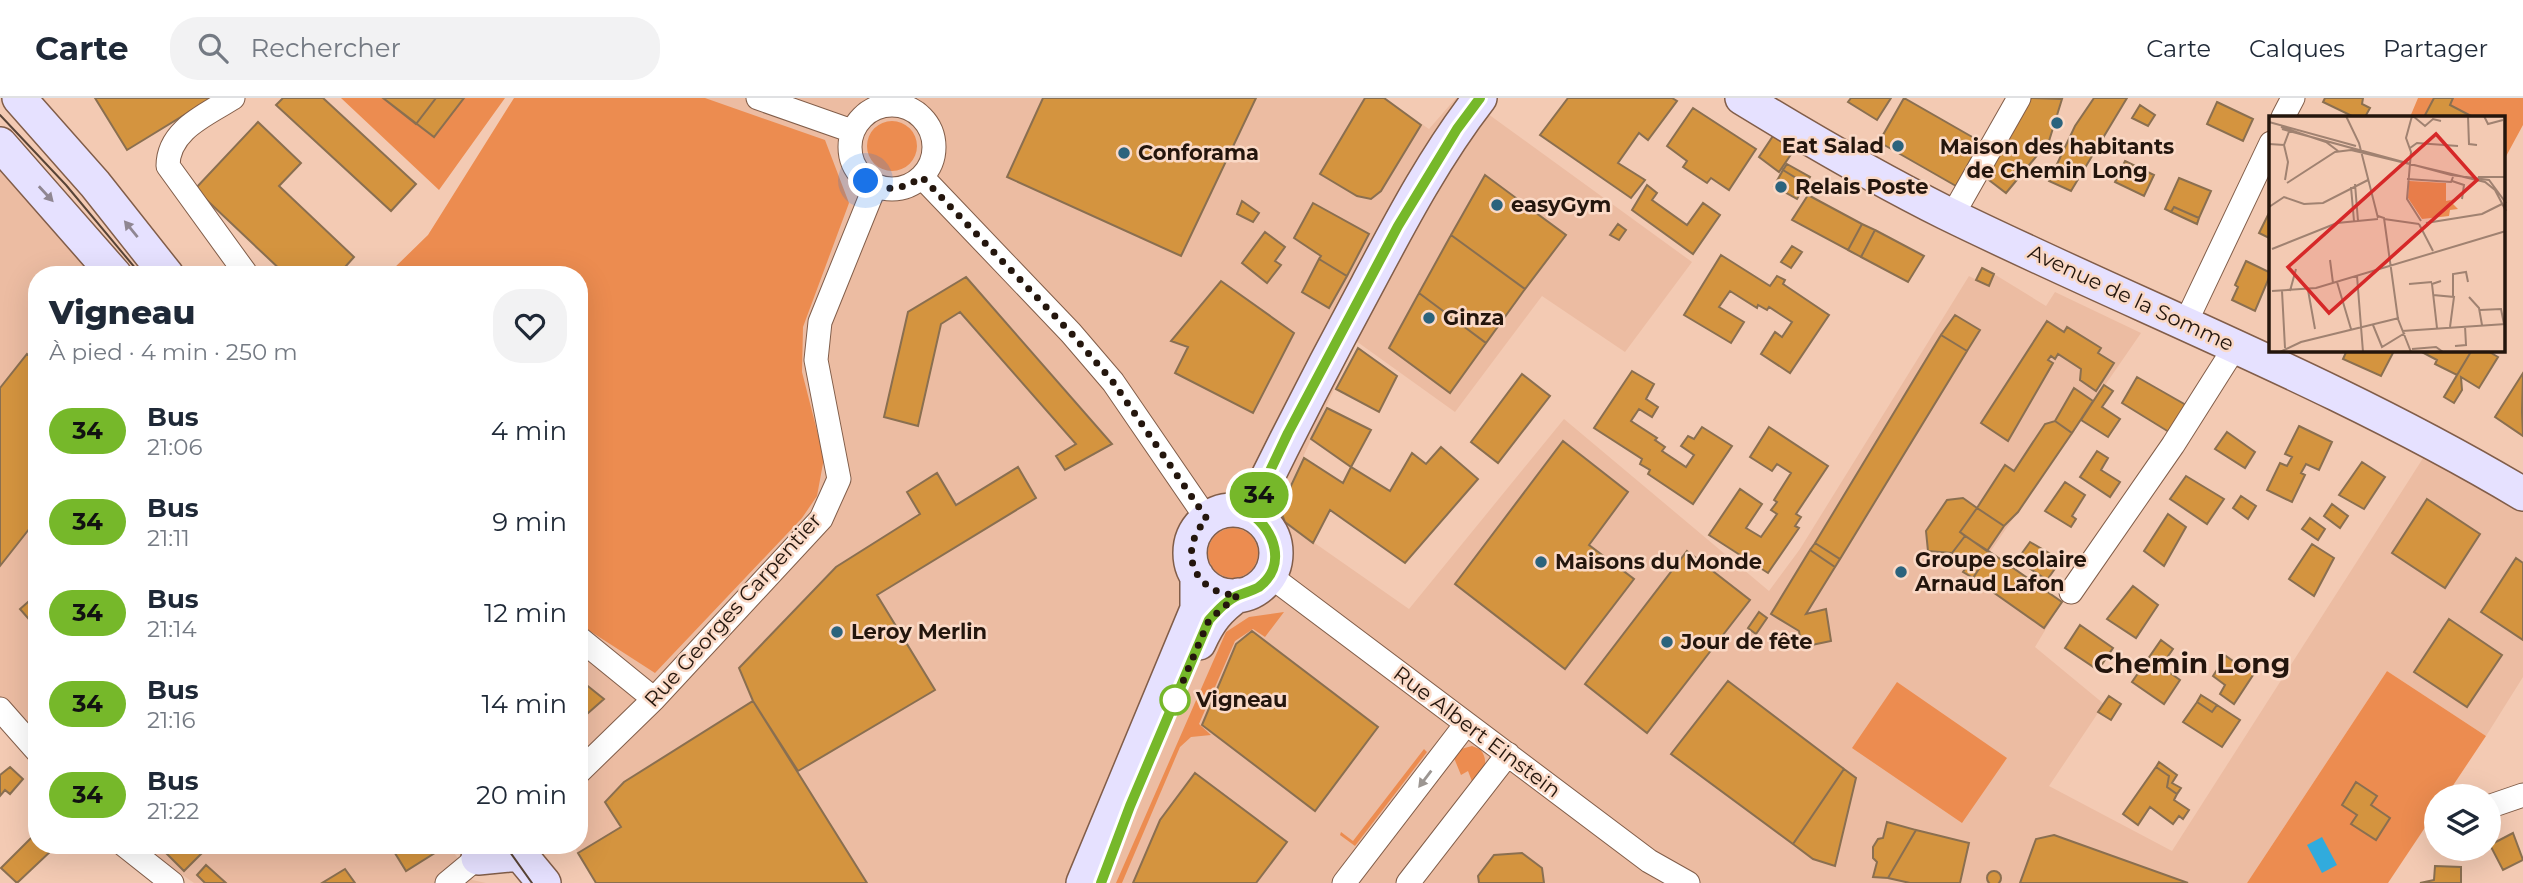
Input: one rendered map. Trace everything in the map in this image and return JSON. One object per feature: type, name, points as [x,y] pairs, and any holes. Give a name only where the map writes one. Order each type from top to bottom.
[{"type":"main road","points":[[5,98],[58,152],[95,184]]},
{"type":"main road","points":[[19,98],[95,184],[160,266]]},
{"type":"main road","points":[[1250,513],[1288,433],[1398,226],[1457,129],[1480,98]]},
{"type":"main road","name":"Avenue de la Somme","points":[[1742,98],[1827,150],[1952,216],[2434,441],[2523,494]]},
{"type":"main road","points":[[0,144],[107,266]]},
{"type":"main road","points":[[1083,883],[1197,610],[1197,576],[1190,552],[1198,528],[1207,519],[1227,510],[1250,513],[1262,521],[1271,533],[1275,547],[1269,575],[1261,585],[1238,595],[1209,620],[1130,806],[1101,883]]},
{"type":"main road","points":[[1197,576],[1215,592],[1238,595]]},
{"type":"main road","points":[[485,858],[520,854],[544,883]]},
{"type":"main road","points":[[545,854],[566,883]]},
{"type":"street","points":[[233,98],[183,131],[172,142],[168,166],[240,266]]},
{"type":"street","points":[[758,98],[852,131]]},
{"type":"street","points":[[1952,216],[2019,98]]},
{"type":"street","points":[[2284,116],[2293,98]]},
{"type":"street","points":[[909,103],[921,116],[933,137],[931,164],[922,177],[906,187],[890,190],[875,186],[856,169],[850,155],[852,131],[871,110],[909,103]]},
{"type":"street","points":[[2185,324],[2269,147]]},
{"type":"street","points":[[922,177],[1071,333],[1113,382],[1207,519]]},
{"type":"street","name":"Rue Georges Carpentier","points":[[588,763],[654,699],[821,519],[839,479],[816,360],[820,322],[875,186]]},
{"type":"street","points":[[2071,592],[2173,445],[2235,347]]},
{"type":"street","name":"Rue Albert Einstein","points":[[1269,575],[1650,861],[1688,883]]},
{"type":"street","points":[[588,645],[654,699]]},
{"type":"street","points":[[0,709],[28,741]]},
{"type":"street","points":[[1345,883],[1466,724]]},
{"type":"street","points":[[1408,883],[1508,754]]},
{"type":"street","points":[[2501,803],[2523,795]]},
{"type":"street","points":[[135,854],[172,883]]},
{"type":"street","points":[[447,883],[485,858]]},
{"type":"shaded area","points":[[341,98],[383,98],[433,137],[464,98],[505,98],[439,190]]},
{"type":"shaded area","points":[[514,98],[705,98],[825,140],[849,203],[803,327],[802,372],[824,458],[817,496],[802,518],[655,673],[588,630],[588,266],[396,266],[428,235]]},
{"type":"shaded area","points":[[518,98],[1384,98],[1429,129],[1456,98],[1466,98],[1692,262],[1625,352],[1542,296],[1455,412],[1356,341],[1276,516],[1409,609],[1564,419],[1769,591],[1800,549],[1969,276],[1989,286],[1994,274],[2046,306],[2055,292],[2141,333],[1990,552],[2062,602],[2035,647],[2104,704],[2049,786],[2172,851],[2434,441],[2523,494],[2523,677],[2486,736],[2387,671],[2247,883],[596,883],[578,854],[588,854],[588,266],[396,266],[428,235]]},
{"type":"shaded area","points":[[2418,98],[2523,98],[2523,125],[2506,156],[2506,116],[2410,116]]},
{"type":"shaded area","points":[[892,121],[910,128],[917,146],[910,164],[892,171],[874,164],[867,146],[874,128]]},
{"type":"shaded area","points":[[0,146],[99,266],[28,266],[28,731],[0,700]]},
{"type":"shaded area","points":[[1233,528],[1251,535],[1258,553],[1251,571],[1233,578],[1215,571],[1208,553],[1215,535]]},
{"type":"shaded area","points":[[1284,612],[1265,637],[1253,629],[1235,641],[1199,724],[1211,735],[1191,737],[1180,747],[1122,883],[1116,883],[1226,632],[1249,617]]},
{"type":"shaded area","points":[[2387,671],[2486,736],[2454,784],[2424,784],[2424,829],[2388,883],[2247,883]]},
{"type":"shaded area","points":[[1897,682],[2007,758],[1962,823],[1852,748]]},
{"type":"shaded area","points":[[1472,746],[1480,749],[1485,759],[1482,771],[1473,784],[1468,771],[1461,775],[1454,758],[1461,749]]},
{"type":"shaded area","points":[[1424,749],[1427,752],[1355,846],[1340,835],[1341,832],[1353,841]]},
{"type":"shaded area","points":[[153,854],[455,854],[472,880],[486,883],[194,883]]},
{"type":"water","points":[[2322,837],[2337,865],[2322,873],[2307,845]]},
{"type":"building","points":[[95,98],[212,98],[127,150]]},
{"type":"building","points":[[283,98],[323,98],[416,184],[391,211],[276,105]]},
{"type":"building","points":[[383,98],[464,98],[434,137]]},
{"type":"building","points":[[383,98],[436,98],[416,124]]},
{"type":"building","name":"Conforama","points":[[1043,98],[1256,98],[1181,256],[1007,177]]},
{"type":"building","points":[[1365,98],[1384,98],[1421,125],[1381,191],[1371,199],[1357,196],[1320,174]]},
{"type":"building","points":[[1568,98],[1672,98],[1677,101],[1648,140],[1639,133],[1618,163],[1645,180],[1631,198],[1540,135]]},
{"type":"building","points":[[1851,98],[1891,98],[1877,120],[1848,102]]},
{"type":"building","points":[[1904,98],[1981,142],[1956,186],[1879,142]]},
{"type":"building","points":[[2031,98],[2062,99],[2049,141],[2006,193],[1985,177]]},
{"type":"building","points":[[2094,98],[2127,98],[2071,191],[2049,181],[2075,126]]},
{"type":"building","points":[[2325,98],[2363,98],[2362,104],[2370,108],[2366,116],[2352,116],[2323,102]]},
{"type":"building","points":[[2434,98],[2453,98],[2450,105],[2471,116],[2425,116]]},
{"type":"building","points":[[2217,102],[2253,119],[2243,141],[2207,124]]},
{"type":"building","points":[[2140,105],[2155,115],[2148,126],[2132,118]]},
{"type":"building","points":[[1693,108],[1756,149],[1729,190],[1711,178],[1707,183],[1683,167],[1687,161],[1667,146]]},
{"type":"building","points":[[258,122],[301,163],[279,186],[354,257],[346,266],[276,266],[195,189]]},
{"type":"building","points":[[1773,136],[1794,150],[1779,172],[1759,157]]},
{"type":"building","points":[[2125,161],[2154,175],[2144,196],[2115,182]]},
{"type":"building","points":[[1787,164],[1810,177],[1806,184],[1783,170]]},
{"type":"building","points":[[1783,170],[1806,184],[1797,199],[1774,186]]},
{"type":"building","name":"easyGym","points":[[1485,175],[1566,235],[1525,289],[1451,235]]},
{"type":"building","points":[[2179,178],[2211,191],[2199,218],[2174,207],[2171,212],[2165,209]]},
{"type":"building","points":[[1647,185],[1657,193],[1652,200],[1687,225],[1703,203],[1720,215],[1693,254],[1632,210]]},
{"type":"building","points":[[1808,195],[1862,224],[1848,250],[1792,220]]},
{"type":"building","points":[[1242,201],[1259,213],[1253,222],[1237,214]]},
{"type":"building","points":[[1313,203],[1369,234],[1347,276],[1319,259],[1321,256],[1294,238]]},
{"type":"building","points":[[2174,207],[2199,218],[2197,224],[2171,212]]},
{"type":"building","points":[[2269,213],[2269,238],[2259,233]]},
{"type":"building","points":[[1618,224],[1626,230],[1619,240],[1610,235]]},
{"type":"building","points":[[1862,224],[1875,230],[1861,257],[1848,250]]},
{"type":"building","points":[[1875,230],[1924,256],[1908,282],[1861,257]]},
{"type":"building","points":[[1265,232],[1285,247],[1275,261],[1281,265],[1267,283],[1242,263]]},
{"type":"building","points":[[1451,235],[1525,289],[1486,343],[1419,293]]},
{"type":"building","points":[[1792,246],[1802,252],[1791,268],[1781,262]]},
{"type":"building","points":[[1721,255],[1770,286],[1777,276],[1785,280],[1783,284],[1829,315],[1790,373],[1761,354],[1775,332],[1782,337],[1792,322],[1769,307],[1767,310],[1758,305],[1757,308],[1730,291],[1719,307],[1744,322],[1731,343],[1684,315]]},
{"type":"building","points":[[1319,259],[1347,276],[1329,308],[1302,292]]},
{"type":"building","points":[[2246,261],[2269,272],[2255,311],[2232,300],[2238,287],[2235,285]]},
{"type":"building","points":[[1982,268],[1994,274],[1989,286],[1976,280]]},
{"type":"building","points":[[966,277],[1112,444],[1065,470],[1056,456],[1076,444],[960,312],[941,324],[918,426],[884,417],[908,312]]},
{"type":"building","points":[[1221,281],[1294,333],[1253,413],[1175,373],[1188,347],[1171,341]]},
{"type":"building","name":"Ginza","points":[[1419,293],[1486,343],[1450,393],[1389,348]]},
{"type":"building","points":[[1955,315],[1980,330],[1967,351],[1941,335]]},
{"type":"building","points":[[2047,321],[2064,332],[2067,327],[2101,348],[2098,353],[2114,363],[2096,391],[2080,380],[2081,369],[2058,354],[2055,359],[2051,356],[2048,360],[2053,363],[2008,441],[1981,423]]},
{"type":"building","points":[[1941,335],[1967,351],[1840,559],[1815,543]]},
{"type":"building","points":[[1358,348],[1397,376],[1379,412],[1336,389]]},
{"type":"building","points":[[2346,352],[2393,352],[2381,376],[2343,359]]},
{"type":"building","points":[[2422,352],[2471,352],[2457,375],[2435,364],[2437,360]]},
{"type":"building","points":[[2471,352],[2489,352],[2498,357],[2479,388],[2461,377],[2462,390],[2454,403],[2444,397]]},
{"type":"building","points":[[28,355],[28,530],[0,566],[0,388]]},
{"type":"building","points":[[1632,371],[1654,384],[1646,399],[1658,407],[1652,417],[1639,409],[1631,421],[1657,438],[1655,440],[1665,447],[1662,451],[1686,467],[1694,455],[1681,446],[1688,436],[1694,439],[1702,427],[1732,446],[1693,504],[1648,474],[1650,470],[1640,464],[1642,459],[1594,428]]},
{"type":"building","points":[[2523,373],[2522,412],[2523,436],[2495,417]]},
{"type":"building","points":[[1522,374],[1550,396],[1498,463],[1471,442]]},
{"type":"building","points":[[2137,377],[2186,405],[2169,432],[2122,403]]},
{"type":"building","points":[[2104,385],[2113,391],[2102,407],[2120,419],[2108,437],[2081,420]]},
{"type":"building","points":[[2074,388],[2093,401],[2072,433],[2055,421]]},
{"type":"building","points":[[1327,408],[1371,430],[1351,467],[1311,439]]},
{"type":"building","points":[[2055,421],[2072,433],[2018,512],[2004,526],[1977,508],[2005,465],[2014,471],[2045,424]]},
{"type":"building","points":[[2299,426],[2332,442],[2319,470],[2306,464],[2301,473],[2305,475],[2292,502],[2267,490],[2280,463],[2287,466],[2292,457],[2285,454]]},
{"type":"building","points":[[1769,427],[1828,466],[1796,514],[1801,517],[1795,526],[1799,528],[1768,573],[1709,535],[1740,489],[1762,504],[1746,528],[1761,537],[1777,514],[1771,510],[1777,502],[1774,500],[1791,473],[1777,464],[1772,471],[1750,457]]},
{"type":"building","points":[[2227,432],[2255,452],[2245,468],[2215,449]]},
{"type":"building","name":"Maisons du Monde","points":[[1563,441],[1628,492],[1589,545],[1634,579],[1565,669],[1455,584]]},
{"type":"building","points":[[1441,447],[1478,479],[1405,563],[1330,510],[1313,543],[1285,522],[1280,509],[1304,458],[1343,483],[1351,467],[1390,491],[1412,453],[1426,464]]},
{"type":"building","points":[[2097,451],[2108,458],[2101,470],[2120,482],[2110,497],[2080,477]]},
{"type":"building","points":[[2362,462],[2385,477],[2364,509],[2339,495]]},
{"type":"building","name":"Leroy Merlin","points":[[1018,467],[1036,498],[877,595],[935,690],[798,771],[753,701],[739,668],[836,567],[920,514],[907,492],[937,473],[956,505]]},
{"type":"building","points":[[2186,476],[2224,499],[2207,524],[2170,499]]},
{"type":"building","points":[[2065,482],[2085,495],[2072,516],[2076,519],[2071,527],[2045,511]]},
{"type":"building","points":[[2241,496],[2256,506],[2248,519],[2233,508]]},
{"type":"building","points":[[1963,498],[1977,508],[1960,532],[1965,536],[1952,553],[1928,551],[1926,531],[1947,500]]},
{"type":"building","points":[[2427,499],[2480,534],[2445,588],[2392,553]]},
{"type":"building","points":[[2332,504],[2348,516],[2340,528],[2324,516]]},
{"type":"building","points":[[1977,508],[2004,526],[1987,551],[1960,532]]},
{"type":"building","points":[[2168,514],[2186,527],[2164,566],[2144,551]]},
{"type":"building","points":[[2310,518],[2325,529],[2318,540],[2302,529]]},
{"type":"building","points":[[1965,536],[1990,552],[1973,578],[1963,572],[1968,565],[1952,553]]},
{"type":"building","points":[[2030,542],[2061,560],[2047,580],[2017,560]]},
{"type":"building","points":[[1815,543],[1840,559],[1835,567],[1810,550]]},
{"type":"building","points":[[2312,544],[2334,558],[2314,596],[2289,579]]},
{"type":"building","points":[[1810,550],[1835,567],[1806,614],[1826,609],[1831,641],[1802,647],[1799,631],[1771,614]]},
{"type":"building","name":"Jour de fête","points":[[1687,551],[1750,600],[1647,733],[1585,684]]},
{"type":"building","points":[[1990,552],[2062,602],[2044,628],[1973,578]]},
{"type":"building","points":[[2516,558],[2523,563],[2523,640],[2481,612]]},
{"type":"building","points":[[2133,586],[2158,605],[2136,638],[2107,619]]},
{"type":"building","points":[[28,602],[28,618],[20,609]]},
{"type":"building","points":[[1759,612],[1767,618],[1756,634],[1748,628]]},
{"type":"building","points":[[2449,619],[2502,655],[2467,707],[2414,672]]},
{"type":"building","points":[[2080,625],[2113,648],[2098,670],[2065,648]]},
{"type":"building","points":[[1252,631],[1378,727],[1315,811],[1202,725],[1236,644]]},
{"type":"building","points":[[2161,640],[2173,649],[2164,662],[2169,665],[2166,670],[2180,680],[2164,704],[2132,682]]},
{"type":"building","points":[[2226,656],[2243,668],[2249,659],[2259,666],[2234,704],[2220,694],[2225,685],[2213,676]]},
{"type":"building","points":[[1728,681],[1844,769],[1793,844],[1671,754]]},
{"type":"building","points":[[588,686],[604,699],[588,713]]},
{"type":"building","points":[[2201,695],[2217,705],[2212,712],[2197,702]]},
{"type":"building","points":[[2109,696],[2121,704],[2111,720],[2098,712]]},
{"type":"building","points":[[753,701],[867,883],[596,883],[579,854],[588,854],[588,847],[621,827],[605,802],[624,782]]},
{"type":"building","points":[[2197,702],[2212,712],[2217,705],[2240,720],[2222,747],[2183,722]]},
{"type":"building","points":[[2159,762],[2177,775],[2172,783],[2181,788],[2177,794],[2167,787],[2169,776],[2156,767]]},
{"type":"building","points":[[10,767],[23,779],[10,794],[5,790],[0,796],[0,775]]},
{"type":"building","points":[[2156,767],[2169,776],[2167,787],[2177,794],[2174,800],[2189,810],[2183,819],[2179,816],[2173,824],[2150,807],[2138,825],[2123,814]]},
{"type":"building","points":[[1844,769],[1856,778],[1835,866],[1813,859],[1793,844]]},
{"type":"building","points":[[1195,773],[1287,842],[1256,883],[1133,883],[1160,820]]},
{"type":"building","points":[[2356,782],[2377,796],[2371,805],[2390,818],[2376,840],[2351,824],[2357,815],[2342,805]]},
{"type":"building","points":[[1887,822],[1916,830],[1888,878],[1873,877],[1877,862],[1873,858],[1873,847],[1878,839],[1883,838]]},
{"type":"building","points":[[1916,830],[1969,843],[1960,883],[1910,883],[1888,878]]},
{"type":"building","points":[[2513,833],[2523,860],[2503,870],[2498,861],[2501,861],[2501,839]]},
{"type":"building","points":[[2054,835],[2188,883],[2020,883],[2036,839]]},
{"type":"building","points":[[28,841],[28,854],[48,854],[17,883],[1,868]]},
{"type":"building","points":[[1522,853],[1542,868],[1544,883],[1479,883],[1478,876],[1494,855]]},
{"type":"building","points":[[167,854],[201,854],[184,871]]},
{"type":"building","points":[[396,854],[433,854],[406,871]]},
{"type":"building","points":[[206,865],[226,883],[205,883],[197,875]]},
{"type":"building","points":[[2435,866],[2461,867],[2461,883],[2420,883],[2434,880]]},
{"type":"building","points":[[345,869],[355,883],[322,883]]},
{"type":"building","points":[[1989,873],[1999,873],[1999,883],[1989,883]]},
{"type":"tram line","points":[[0,115],[66,185],[134,266]]},
{"type":"tram line","points":[[511,854],[532,883]]},
{"type":"bus line","name":"34","points":[[1101,883],[1130,806],[1209,620],[1221,606],[1261,585],[1275,562],[1271,533],[1262,521],[1250,513],[1288,433],[1422,184],[1480,98]]},
{"type":"place","name":"Maison des habitants de Chemin Long","points":[[2057,123]]},
{"type":"place","name":"Eat Salad","points":[[1898,146]]},
{"type":"place","name":"Conforama","points":[[1124,153]]},
{"type":"place","name":"Relais Poste","points":[[1781,187]]},
{"type":"place","name":"easyGym","points":[[1497,205]]},
{"type":"place","name":"Ginza","points":[[1429,318]]},
{"type":"place","name":"Maisons du Monde","points":[[1541,562]]},
{"type":"place","name":"Groupe scolaire Arnaud Lafon","points":[[1901,572]]},
{"type":"place","name":"Leroy Merlin","points":[[837,632]]},
{"type":"place","name":"Jour de fête","points":[[1667,642]]},
{"type":"place","name":"Vigneau","points":[[1175,700]]},
{"type":"district","name":"Chemin Long","points":[[2192,663]]},
{"type":"route","points":[[866,181],[890,190],[906,187],[922,177],[1071,333],[1113,382],[1207,519],[1192,539],[1192,564],[1197,576],[1215,592],[1238,595],[1221,606],[1209,620],[1175,700]]}]
